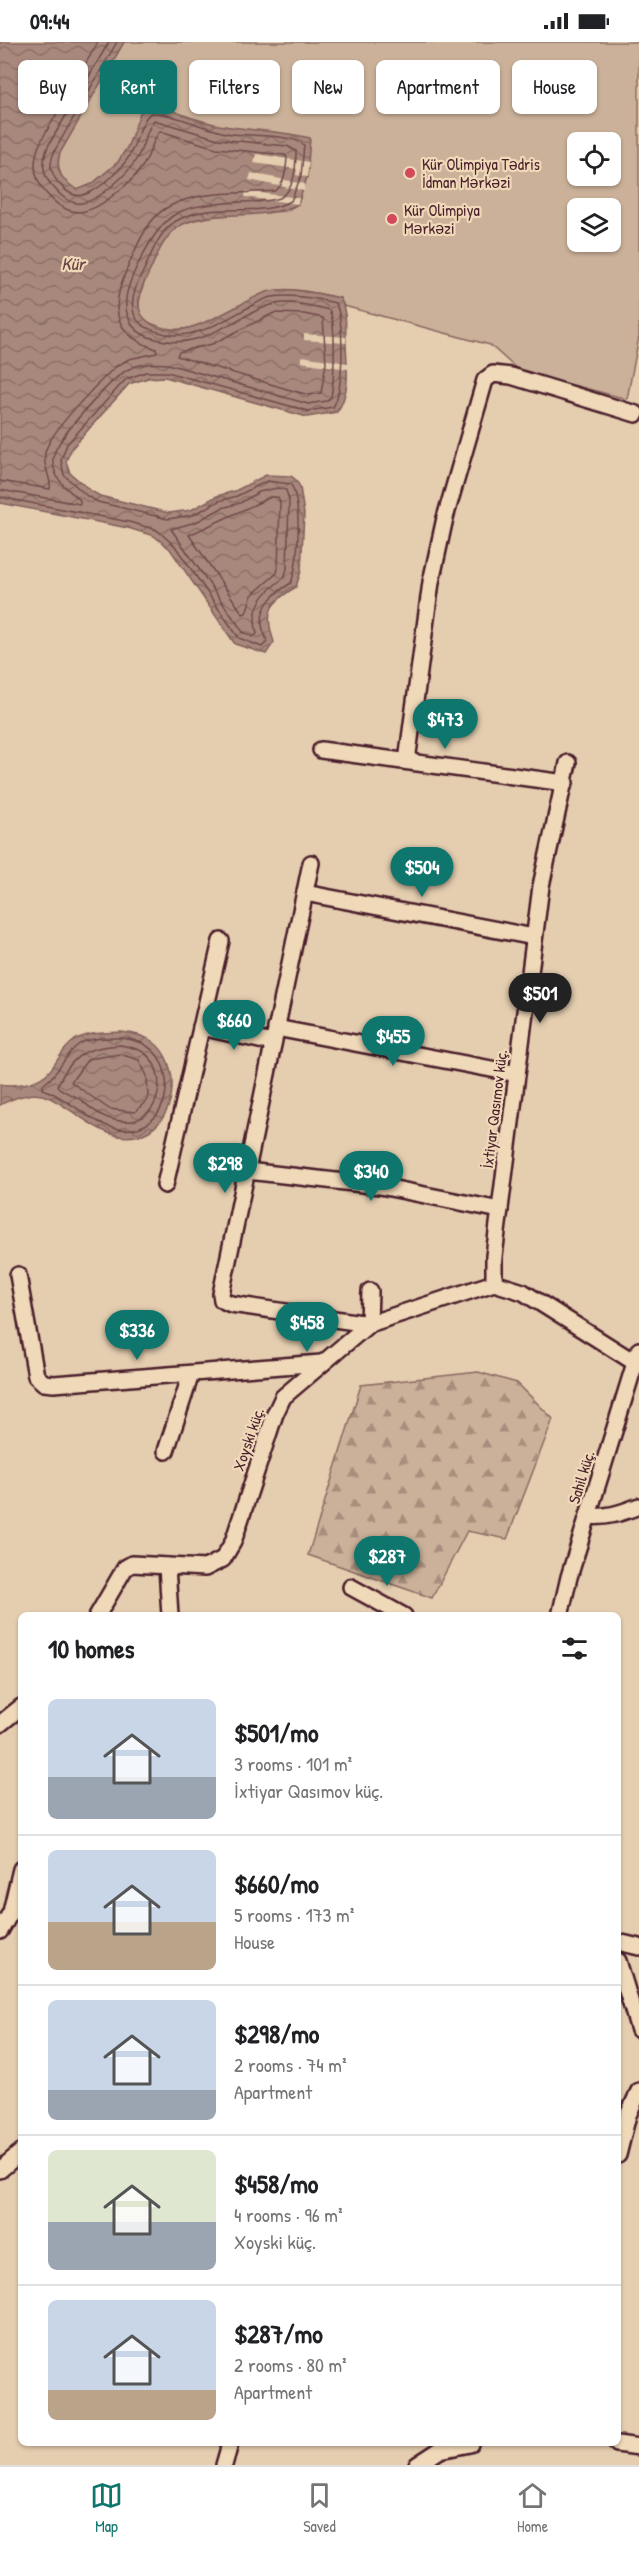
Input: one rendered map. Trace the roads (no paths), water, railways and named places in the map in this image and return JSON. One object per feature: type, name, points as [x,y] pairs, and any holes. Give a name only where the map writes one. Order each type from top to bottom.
[{"type":"street","points":[[407,761],[431,582],[445,518],[485,380],[493,374],[511,376],[638,419],[639,398]]},
{"type":"street","points":[[321,750],[565,783]]},
{"type":"street","name":"İxtiyar Qasımov küç.","points":[[494,1283],[494,1256],[534,937],[546,860],[568,764]]},
{"type":"street","points":[[311,862],[221,1294],[222,1300],[231,1304],[369,1324],[370,1291]]},
{"type":"street","points":[[304,893],[534,937]]},
{"type":"street","points":[[165,1185],[221,941]]},
{"type":"street","points":[[201,1027],[275,1035],[517,1074]]},
{"type":"street","points":[[247,1171],[380,1186],[500,1210]]},
{"type":"street","points":[[18,1275],[36,1376],[44,1383],[321,1363]]},
{"type":"street","points":[[494,1283],[523,1292],[637,1356]]},
{"type":"street","name":"Xoyski küç.","points":[[99,1612],[125,1568],[132,1564],[205,1568],[223,1559],[233,1542],[275,1414],[283,1397],[321,1363],[369,1324],[494,1283]]},
{"type":"street","name":"Sahil küç.","points":[[561,1612],[637,1356]]},
{"type":"street","points":[[166,1450],[191,1374]]},
{"type":"street","points":[[588,1516],[615,1515],[639,1506]]},
{"type":"street","points":[[167,1566],[170,1612]]},
{"type":"street","points":[[351,1587],[397,1612]]},
{"type":"street","points":[[0,1724],[18,1709]]},
{"type":"street","points":[[0,1931],[11,1912],[18,1882]]},
{"type":"street","points":[[621,1943],[639,1947]]},
{"type":"street","points":[[621,1971],[639,2030]]},
{"type":"street","points":[[621,2143],[628,2115],[639,2091]]},
{"type":"street","points":[[0,2170],[18,2155]]},
{"type":"street","points":[[621,2444],[639,2446]]},
{"type":"street","points":[[224,2465],[229,2446]]},
{"type":"street","points":[[417,2465],[437,2447]]},
{"type":"water","name":"Kür","points":[[0,42],[124,42],[114,60],[100,60],[100,84],[88,104],[88,60],[18,60],[18,114],[82,114],[58,159],[61,174],[67,183],[77,190],[92,184],[118,162],[128,146],[140,114],[177,113],[223,126],[310,138],[307,177],[298,204],[268,213],[204,218],[178,227],[168,236],[157,254],[139,296],[139,308],[145,319],[158,328],[174,330],[190,328],[207,322],[254,297],[275,290],[304,291],[340,298],[345,315],[347,380],[344,396],[337,412],[307,417],[165,377],[148,378],[129,384],[72,448],[66,461],[70,473],[100,496],[169,513],[191,510],[266,475],[291,476],[296,480],[300,487],[304,514],[301,571],[296,587],[280,598],[271,609],[269,623],[274,642],[266,654],[235,644],[170,549],[154,536],[128,528],[0,503]]},
{"type":"water","points":[[121,1032],[152,1041],[162,1050],[168,1063],[172,1076],[172,1090],[169,1104],[155,1127],[143,1134],[130,1137],[117,1136],[93,1125],[48,1097],[36,1094],[0,1105],[0,1084],[23,1084],[35,1081],[49,1071],[68,1046],[80,1037]]},
{"type":"place","name":"Kür Olimpiya Tədris İdman Mərkəzi","points":[[410,173]]},
{"type":"place","name":"Kür Olimpiya Mərkəzi","points":[[392,219]]}]
